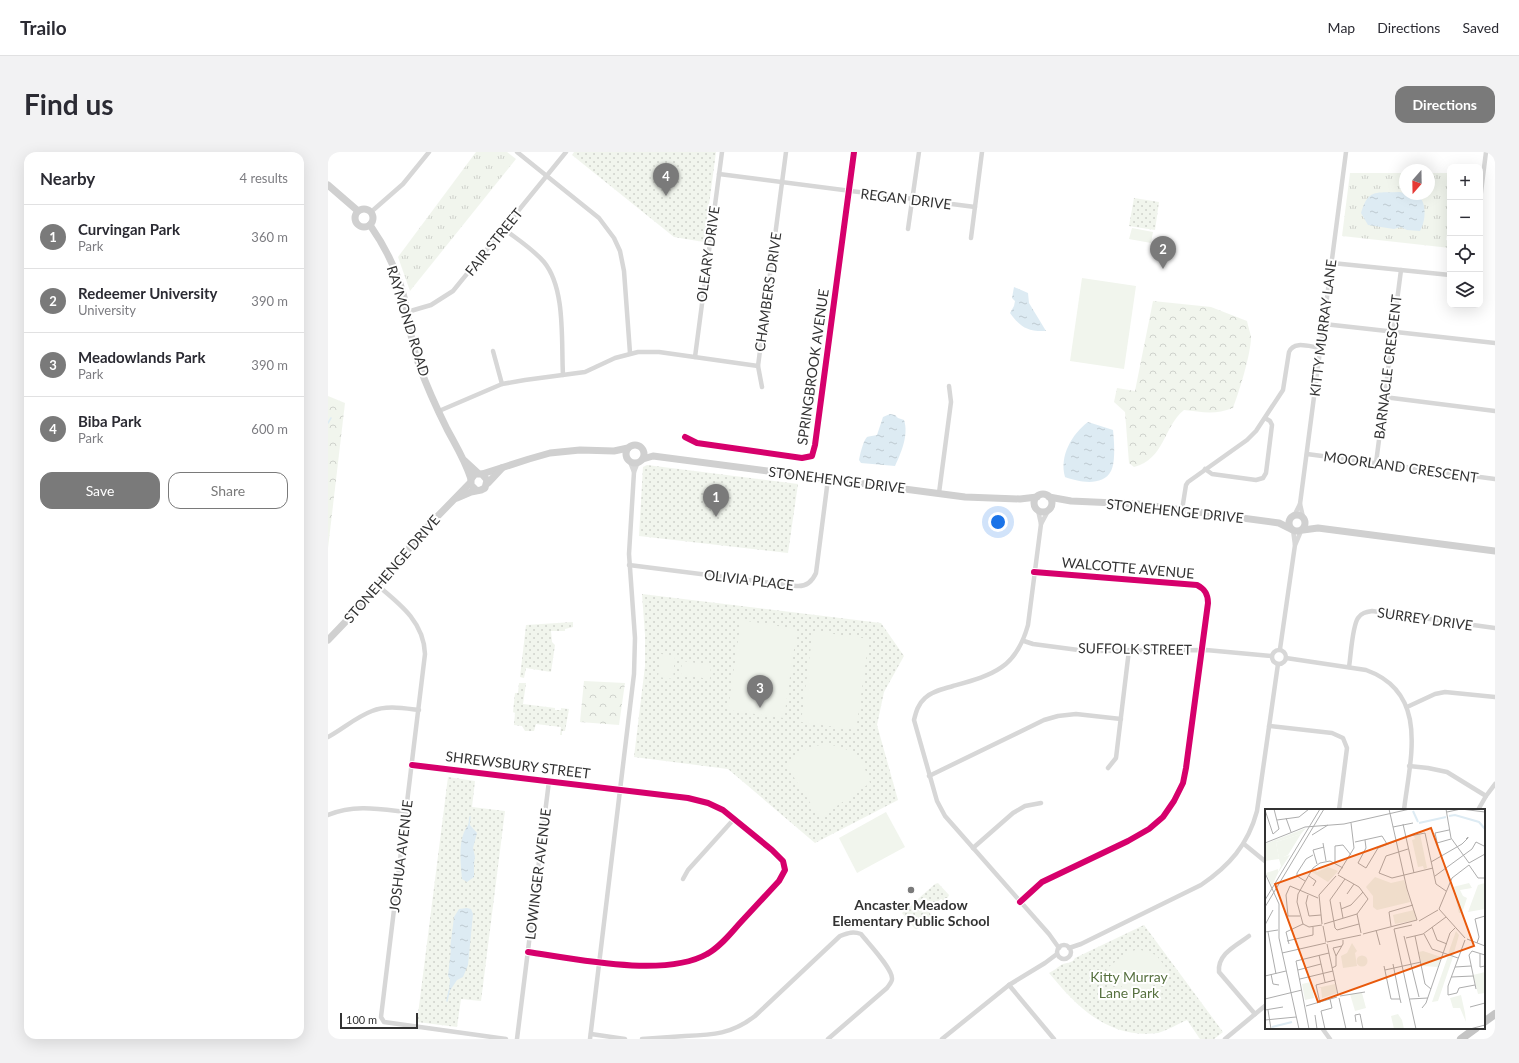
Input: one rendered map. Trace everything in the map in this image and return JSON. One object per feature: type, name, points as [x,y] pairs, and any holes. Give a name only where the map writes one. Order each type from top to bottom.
[{"type":"highway","points":[[1485,1021],[1495,1014]]},
{"type":"highway","points":[[1461,1039],[1475,1029]]},
{"type":"street","points":[[371,212],[403,184],[429,152]]},
{"type":"street","points":[[517,152],[599,218],[610,232],[617,245],[624,271],[630,353]]},
{"type":"street","name":"FAIR STREET","points":[[407,312],[432,305],[453,291],[566,152]]},
{"type":"street","name":"OLEARY DRIVE","points":[[695,357],[722,152]]},
{"type":"street","name":"CHAMBERS DRIVE","points":[[439,412],[502,384],[585,372],[615,358],[630,353],[652,351],[758,366],[786,152]]},
{"type":"street","name":"SPRINGBROOK AVENUE","points":[[685,437],[697,443],[802,458],[812,456],[816,445],[854,152]]},
{"type":"street","points":[[908,229],[919,152]]},
{"type":"street","points":[[971,238],[982,152]]},
{"type":"street","name":"KITTY MURRAY LANE","points":[[1293,517],[1300,504],[1346,152]]},
{"type":"street","points":[[1483,176],[1486,152]]},
{"type":"street","name":"REGAN DRIVE","points":[[719,174],[849,192],[975,207]]},
{"type":"street","points":[[328,185],[358,211]]},
{"type":"street","points":[[366,209],[371,212],[373,221],[370,226],[365,227],[357,224],[355,217],[358,211],[366,209]]},
{"type":"street","name":"RAYMOND ROAD","points":[[370,226],[386,251],[395,271],[407,312],[415,354],[439,412],[465,461],[470,481]]},
{"type":"street","points":[[504,229],[540,258],[548,268],[555,281],[560,300],[562,375]]},
{"type":"street","points":[[1332,263],[1447,275]]},
{"type":"street","name":"BARNACLE CRESCENT","points":[[1376,463],[1401,270]]},
{"type":"street","points":[[1324,324],[1495,343]]},
{"type":"street","points":[[1182,510],[1186,485],[1190,480],[1247,440],[1265,418],[1283,390],[1289,352],[1291,348],[1298,345],[1320,348]]},
{"type":"street","points":[[493,351],[502,384]]},
{"type":"street","points":[[758,366],[762,387]]},
{"type":"street","points":[[938,493],[951,402],[950,386]]},
{"type":"street","points":[[1384,397],[1495,411]]},
{"type":"street","points":[[1205,469],[1212,474],[1256,480],[1263,478],[1266,472],[1272,425],[1270,421],[1265,418]]},
{"type":"street","points":[[614,452],[636,446],[643,450],[644,456],[640,460],[634,472],[630,516],[629,565],[635,658],[630,717],[591,1037],[625,1039]]},
{"type":"street","points":[[628,448],[626,453],[634,472]]},
{"type":"street","points":[[502,468],[483,489],[476,490],[472,487],[470,481],[473,475],[502,468],[535,457],[560,452],[580,450],[614,452],[629,459],[640,460]]},
{"type":"street","name":"STONEHENGE DRIVE","points":[[643,450],[653,456],[976,498],[1020,499],[1037,497]]},
{"type":"street","name":"MOORLAND CRESCENT","points":[[1307,454],[1495,479]]},
{"type":"street","name":"STONEHENGE DRIVE","points":[[640,460],[653,456]]},
{"type":"street","name":"RAYMOND ROAD","points":[[465,461],[480,473]]},
{"type":"street","points":[[480,473],[486,477],[488,483]]},
{"type":"street","name":"OLIVIA PLACE","points":[[629,565],[796,586],[809,584],[816,573],[828,479]]},
{"type":"street","name":"STONEHENGE DRIVE","points":[[328,640],[351,616],[427,527],[455,499],[470,481]]},
{"type":"street","name":"STONEHENGE DRIVE","points":[[455,499],[476,490]]},
{"type":"street","points":[[1041,524],[1034,502],[1037,497],[1042,494],[1049,497],[1052,502],[1041,524],[1028,625],[1024,641],[1015,654],[1002,668],[986,677],[932,693],[921,702],[914,720],[937,801],[945,816],[1049,934],[1067,959],[1069,957],[1070,950]]},
{"type":"street","name":"STONEHENGE DRIVE","points":[[1049,497],[1071,501],[1126,503],[1278,523],[1292,530]]},
{"type":"street","name":"STONEHENGE DRIVE","points":[[1020,499],[1037,509]]},
{"type":"street","name":"STONEHENGE DRIVE","points":[[1049,509],[1071,501]]},
{"type":"street","name":"KITTY MURRAY LANE","points":[[1300,504],[1304,518]]},
{"type":"street","points":[[1037,509],[1043,512],[1049,509]]},
{"type":"street","points":[[1295,545],[1292,530],[1289,524],[1293,517],[1299,515],[1318,528]]},
{"type":"street","name":"STONEHENGE DRIVE","points":[[1278,523],[1293,517]]},
{"type":"street","points":[[1280,649],[1295,545],[1306,524],[1304,518]]},
{"type":"street","points":[[1292,530],[1318,528],[1495,551]]},
{"type":"street","name":"WALCOTTE AVENUE","points":[[1020,902],[1042,882],[1128,841],[1149,829],[1163,817],[1174,801],[1183,783],[1186,768],[1208,598],[1204,589],[1197,585],[1034,572]]},
{"type":"street","name":"JOSHUA AVENUE","points":[[377,585],[410,614],[416,622],[425,648],[425,659],[381,1016],[384,1022],[506,1039]]},
{"type":"street","name":"SURREY DRIVE","points":[[1349,667],[1355,628],[1358,618],[1363,613],[1372,611],[1495,628]]},
{"type":"street","name":"SUFFOLK STREET","points":[[1024,641],[1033,644],[1086,651],[1201,650],[1271,656]]},
{"type":"street","points":[[1278,664],[1274,662],[1271,656],[1273,651],[1280,649]]},
{"type":"street","points":[[1280,649],[1284,652],[1286,658]]},
{"type":"street","points":[[1108,768],[1116,758],[1129,650]]},
{"type":"street","points":[[1286,658],[1366,670],[1377,674],[1389,682],[1400,694],[1407,707],[1413,741],[1404,809]]},
{"type":"street","points":[[1278,664],[1282,663],[1286,658]]},
{"type":"street","points":[[942,1039],[1009,985],[1045,963],[1060,951],[1070,950],[1201,886],[1218,874],[1232,860],[1244,844],[1255,821],[1278,664]]},
{"type":"street","points":[[1407,707],[1435,694],[1445,692],[1495,697]]},
{"type":"street","points":[[328,737],[363,715],[376,710],[393,708],[418,710]]},
{"type":"street","points":[[929,776],[1044,720],[1058,716],[1076,714],[1120,720]]},
{"type":"street","points":[[1270,726],[1332,733],[1343,738],[1347,748],[1339,809]]},
{"type":"street","name":"SHREWSBURY STREET","points":[[412,765],[688,798],[708,803],[723,810],[772,850],[783,862],[785,870],[779,881],[723,942],[706,955],[691,961],[672,965],[642,966],[599,962]]},
{"type":"street","points":[[1409,766],[1447,772],[1486,796]]},
{"type":"street","name":"LOWINGER AVENUE","points":[[517,1039],[549,781]]},
{"type":"street","points":[[1479,809],[1495,784]]},
{"type":"street","points":[[973,848],[1013,813],[1025,806],[1041,803]]},
{"type":"street","points":[[328,815],[345,809],[360,808],[406,812]]},
{"type":"street","points":[[683,879],[688,870],[734,819]]},
{"type":"street","points":[[1244,844],[1265,861]]},
{"type":"street","points":[[642,1039],[709,1036],[729,1031],[744,1025],[840,936],[848,932],[856,932],[861,934],[887,966],[892,980],[888,988],[828,1039]]},
{"type":"street","points":[[1250,936],[1221,957],[1218,965],[1220,972],[1255,1014]]},
{"type":"street","points":[[528,952],[599,962]]},
{"type":"street","points":[[1009,985],[1051,1038]]},
{"type":"street","points":[[1225,1039],[1265,1006]]},
{"type":"street","points":[[1323,1029],[1330,1039]]},
{"type":"green space","points":[[476,152],[507,152],[516,159],[410,291],[398,257]]},
{"type":"green space","points":[[574,152],[716,152],[704,242],[674,237],[572,155]]},
{"type":"green space","points":[[1350,173],[1399,173],[1399,200],[1435,200],[1435,173],[1447,173],[1447,248],[1342,236]]},
{"type":"green space","points":[[1134,198],[1159,202],[1155,230],[1129,226]]},
{"type":"green space","points":[[1132,228],[1153,232],[1151,243],[1129,239]]},
{"type":"green space","points":[[1082,278],[1136,286],[1124,369],[1070,361]]},
{"type":"green space","points":[[1153,301],[1211,307],[1247,321],[1251,337],[1244,373],[1233,408],[1220,412],[1184,410],[1177,417],[1158,450],[1152,457],[1144,463],[1134,467],[1129,463],[1125,412],[1114,402],[1117,388],[1135,391]]},
{"type":"green space","points":[[328,396],[345,403],[328,548]]},
{"type":"green space","points":[[647,465],[798,484],[788,553],[639,536],[643,467]]},
{"type":"green space","points":[[642,594],[881,623],[904,656],[884,692],[877,725],[898,800],[815,843],[728,769],[634,757],[645,666],[645,635]]},
{"type":"green space","points":[[741,620],[797,629],[784,718],[728,710]]},
{"type":"green space","points":[[573,622],[573,627],[565,629],[565,631],[551,631],[552,642],[555,645],[551,672],[526,668],[524,678],[520,677],[526,625]]},
{"type":"green space","points":[[813,631],[869,639],[856,730],[801,722]]},
{"type":"green space","points":[[661,654],[675,656],[673,679],[658,677]]},
{"type":"green space","points":[[682,661],[711,665],[710,679],[681,675]]},
{"type":"green space","points":[[584,681],[625,683],[619,725],[580,722]]},
{"type":"green space","points":[[519,683],[526,683],[523,704],[555,708],[555,710],[561,710],[561,708],[569,709],[565,731],[562,731],[562,735],[560,735],[561,727],[536,724],[534,731],[525,731],[522,726],[514,725],[515,713],[513,712],[515,693],[518,693]]},
{"type":"green space","points":[[823,744],[833,745],[854,754],[863,766],[870,783],[821,817],[818,815],[786,765],[803,750]]},
{"type":"green space","points":[[448,777],[475,781],[472,807],[505,811],[481,1001],[461,999],[457,1027],[417,1022]]},
{"type":"green space","points":[[886,812],[905,847],[857,873],[839,838]]},
{"type":"green space","points":[[938,883],[949,895],[947,899],[944,901],[941,899],[928,910],[931,915],[929,917],[930,918],[915,929],[902,913]]},
{"type":"green space","name":"Kitty Murray Lane Park","points":[[1144,925],[1223,1032],[1214,1039],[1200,1039],[1187,1020],[1158,1033],[1140,1034],[1109,1026],[1083,1009],[1049,973],[1061,965],[1071,962],[1075,958]]},
{"type":"green space","points":[[1138,949],[1156,955],[1169,971],[1138,998],[1131,997],[1106,969],[1125,954]]},
{"type":"water","points":[[1379,192],[1399,192],[1399,200],[1422,200],[1425,212],[1420,231],[1407,230],[1401,227],[1394,229],[1368,225],[1361,213],[1367,199]]},
{"type":"water","points":[[1014,287],[1028,293],[1029,303],[1046,331],[1034,331],[1025,328],[1017,322],[1010,313],[1015,301],[1012,298]]},
{"type":"water","points":[[890,414],[904,420],[906,432],[904,444],[895,466],[861,463],[859,460],[867,437],[877,435],[883,417]]},
{"type":"water","points":[[1088,422],[1113,430],[1114,462],[1111,471],[1107,476],[1096,481],[1083,482],[1065,477],[1064,461],[1065,454],[1072,439]]},
{"type":"water","points":[[469,824],[477,833],[473,848],[475,857],[474,877],[467,882],[462,879],[461,843],[465,830]]},
{"type":"water","points":[[459,909],[471,909],[473,914],[468,965],[463,977],[457,980],[449,992],[450,979],[448,976],[454,917]]},
{"type":"waterway","points":[[328,423],[331,418]]},
{"type":"waterway","points":[[469,825],[470,817]]},
{"type":"waterway","points":[[447,1001],[449,991]]},
{"type":"cycle path","points":[[685,437],[697,443],[802,458],[812,456],[815,445],[854,152]]},
{"type":"cycle path","points":[[1020,902],[1042,882],[1128,841],[1149,829],[1163,817],[1174,801],[1183,783],[1186,768],[1208,603],[1206,592],[1197,585],[1034,572]]},
{"type":"cycle path","points":[[412,765],[688,798],[708,803],[723,810],[772,850],[783,861],[785,870],[779,881],[729,936],[712,951],[689,961],[668,965],[619,965],[528,952]]},
{"type":"place","name":"Biba Park","points":[[666,196]]},
{"type":"place","name":"Redeemer University","points":[[1163,269]]},
{"type":"place","name":"Curvingan Park","points":[[716,517]]},
{"type":"place","name":"Meadowlands Park","points":[[760,708]]},
{"type":"place","name":"Ancaster Meadow Elementary Public School","points":[[911,890]]}]
